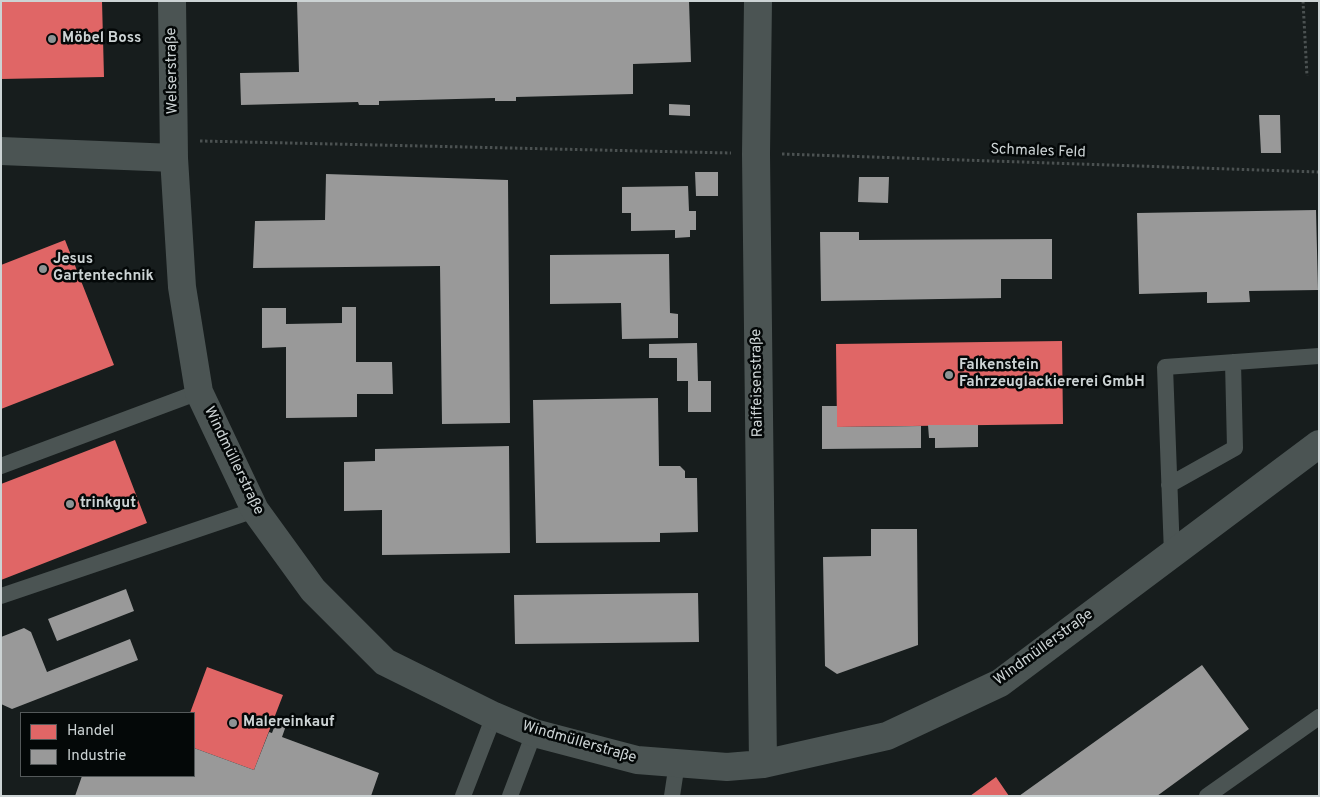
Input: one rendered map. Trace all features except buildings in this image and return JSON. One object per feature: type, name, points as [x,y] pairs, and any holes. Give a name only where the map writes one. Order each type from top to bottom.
[{"type":"street","name":"Welserstraße","points":[[172,1],[174,149]]},
{"type":"street","name":"Raiffeisenstraße","points":[[758,1],[756,154],[763,764]]},
{"type":"street","points":[[1,151],[174,149]]},
{"type":"street","name":"Windmüllerstraße","points":[[174,149],[182,287],[199,392],[255,510],[313,590],[385,662],[494,716],[534,732],[637,760],[727,767],[763,764],[886,736],[1000,682],[1319,444]]},
{"type":"lane","points":[[1172,554],[1165,367],[1319,356]]},
{"type":"lane","points":[[1169,485],[1234,448],[1233,362]]},
{"type":"lane","points":[[1,466],[199,392]]},
{"type":"lane","points":[[1,596],[255,510]]},
{"type":"lane","points":[[463,796],[494,716]]},
{"type":"lane","points":[[1207,796],[1319,717]]},
{"type":"lane","points":[[510,796],[534,732]]},
{"type":"lane","points":[[672,796],[677,764]]},
{"type":"path","points":[[1303,1],[1307,76]]},
{"type":"path","name":"Schmales Feld","points":[[174,149],[756,154],[1319,172]]},
{"type":"place","name":"Möbel Boss","points":[[52,39]]},
{"type":"place","name":"Jesus Gartentechnik","points":[[43,269]]},
{"type":"place","name":"Falkenstein Fahrzeuglackiererei GmbH","points":[[949,375]]},
{"type":"place","name":"trinkgut","points":[[70,504]]},
{"type":"place","name":"Malereinkauf","points":[[233,723]]}]
